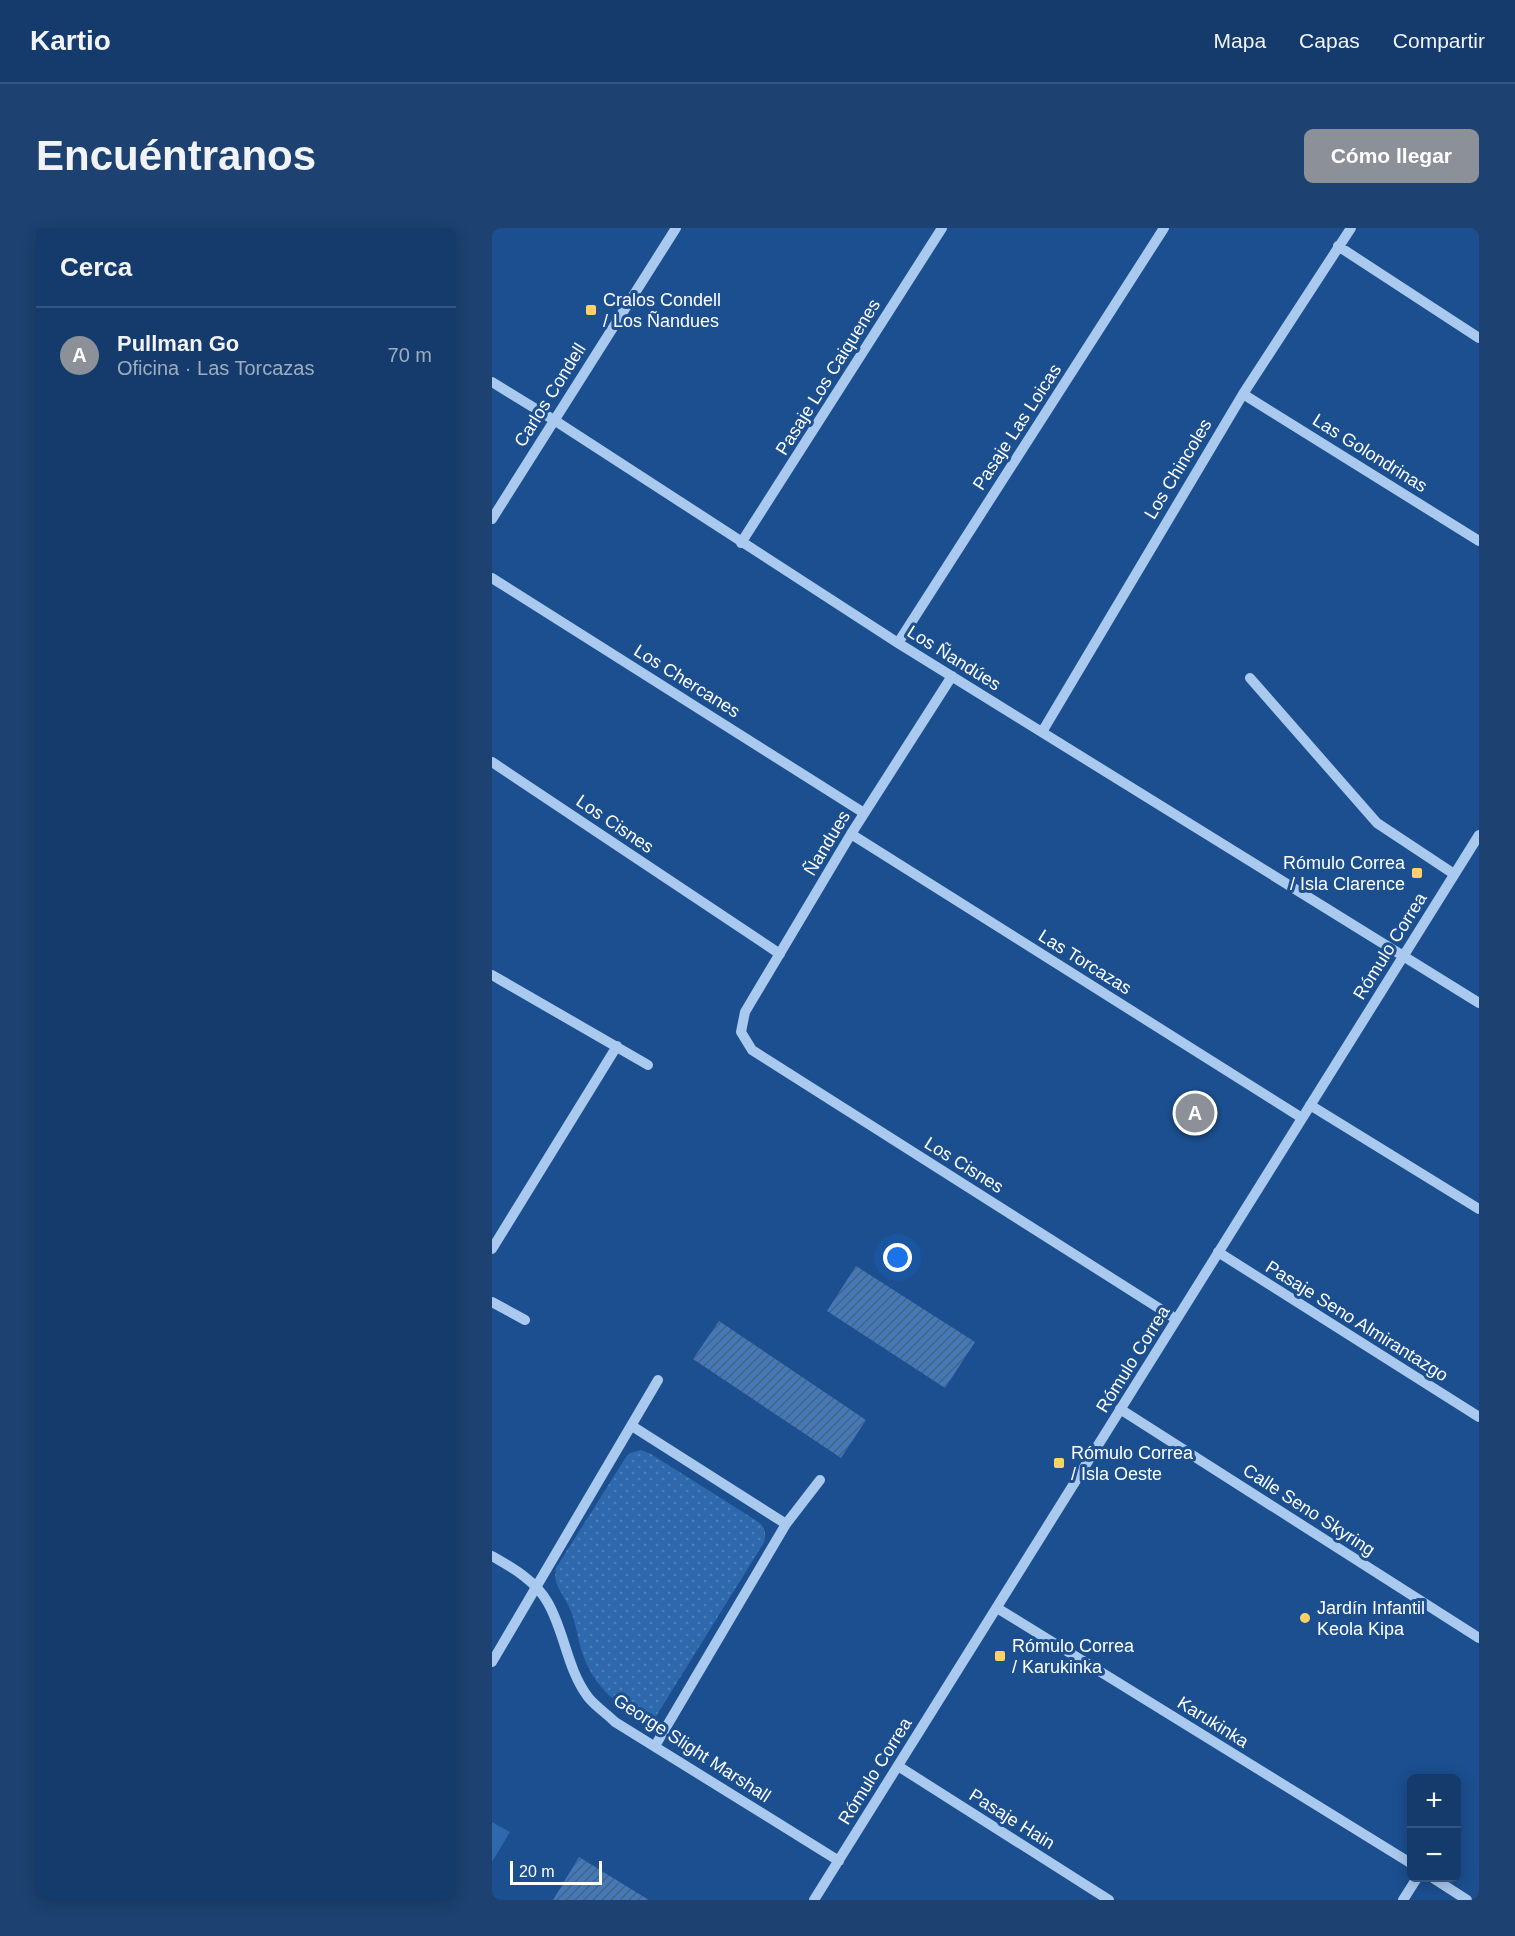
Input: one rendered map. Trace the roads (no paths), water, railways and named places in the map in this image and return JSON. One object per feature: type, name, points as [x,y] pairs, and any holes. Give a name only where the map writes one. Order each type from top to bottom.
[{"type":"street","name":"Carlos Condell","points":[[492,519],[676,228]]},
{"type":"street","name":"Pasaje Los Caiquenes","points":[[741,543],[942,228]]},
{"type":"street","name":"Pasaje Las Loicas","points":[[898,643],[1164,228]]},
{"type":"street","name":"Los Chincoles","points":[[1042,732],[1243,394],[1350,228]]},
{"type":"street","points":[[1338,246],[1479,338]]},
{"type":"street","name":"Los Ñandúes","points":[[492,382],[898,643],[1479,1003]]},
{"type":"street","name":"Las Golondrinas","points":[[1243,394],[1479,541]]},
{"type":"street","name":"Los Chercanes","points":[[492,578],[864,813]]},
{"type":"street","name":"Ñandues","points":[[741,1032],[745,1012],[851,834],[952,676]]},
{"type":"street","points":[[1250,678],[1377,823],[1454,874]]},
{"type":"street","name":"Los Cisnes","points":[[492,762],[780,954]]},
{"type":"street","name":"Las Torcazas","points":[[851,834],[1302,1118]]},
{"type":"street","name":"Rómulo Correa","points":[[814,1900],[1479,835]]},
{"type":"street","points":[[492,975],[648,1065]]},
{"type":"street","name":"Los Cisnes","points":[[741,1032],[752,1050],[1176,1319]]},
{"type":"street","points":[[492,1249],[617,1046]]},
{"type":"street","points":[[1310,1105],[1479,1209]]},
{"type":"street","name":"Pasaje Seno Almirantazgo","points":[[1218,1252],[1479,1417]]},
{"type":"street","points":[[492,1302],[525,1320]]},
{"type":"street","points":[[492,1662],[658,1380]]},
{"type":"street","name":"Calle Seno Skyring","points":[[1120,1409],[1479,1638]]},
{"type":"street","points":[[632,1426],[786,1524]]},
{"type":"street","points":[[655,1746],[786,1524],[820,1480]]},
{"type":"street","name":"George Slight Marshall","points":[[492,1556],[522,1574],[537,1587],[548,1602],[572,1668],[588,1698],[615,1722],[839,1861]]},
{"type":"street","name":"Karukinka","points":[[997,1608],[1407,1861]]},
{"type":"street","name":"Pasaje Hain","points":[[898,1766],[1109,1900]]},
{"type":"street","points":[[1403,1900],[1414,1882]]},
{"type":"street","points":[[1438,1882],[1467,1900]]},
{"type":"place","name":"Cralos Condell / Los Ñandues","points":[[591,310]]},
{"type":"place","name":"Rómulo Correa / Isla Clarence","points":[[1417,873]]},
{"type":"place","name":"Pullman Go","points":[[1195,1113]]},
{"type":"place","name":"Rómulo Correa / Isla Oeste","points":[[1059,1463]]},
{"type":"place","name":"Jardín Infantil Keola Kipa","points":[[1305,1618]]},
{"type":"place","name":"Rómulo Correa / Karukinka","points":[[1000,1656]]}]
